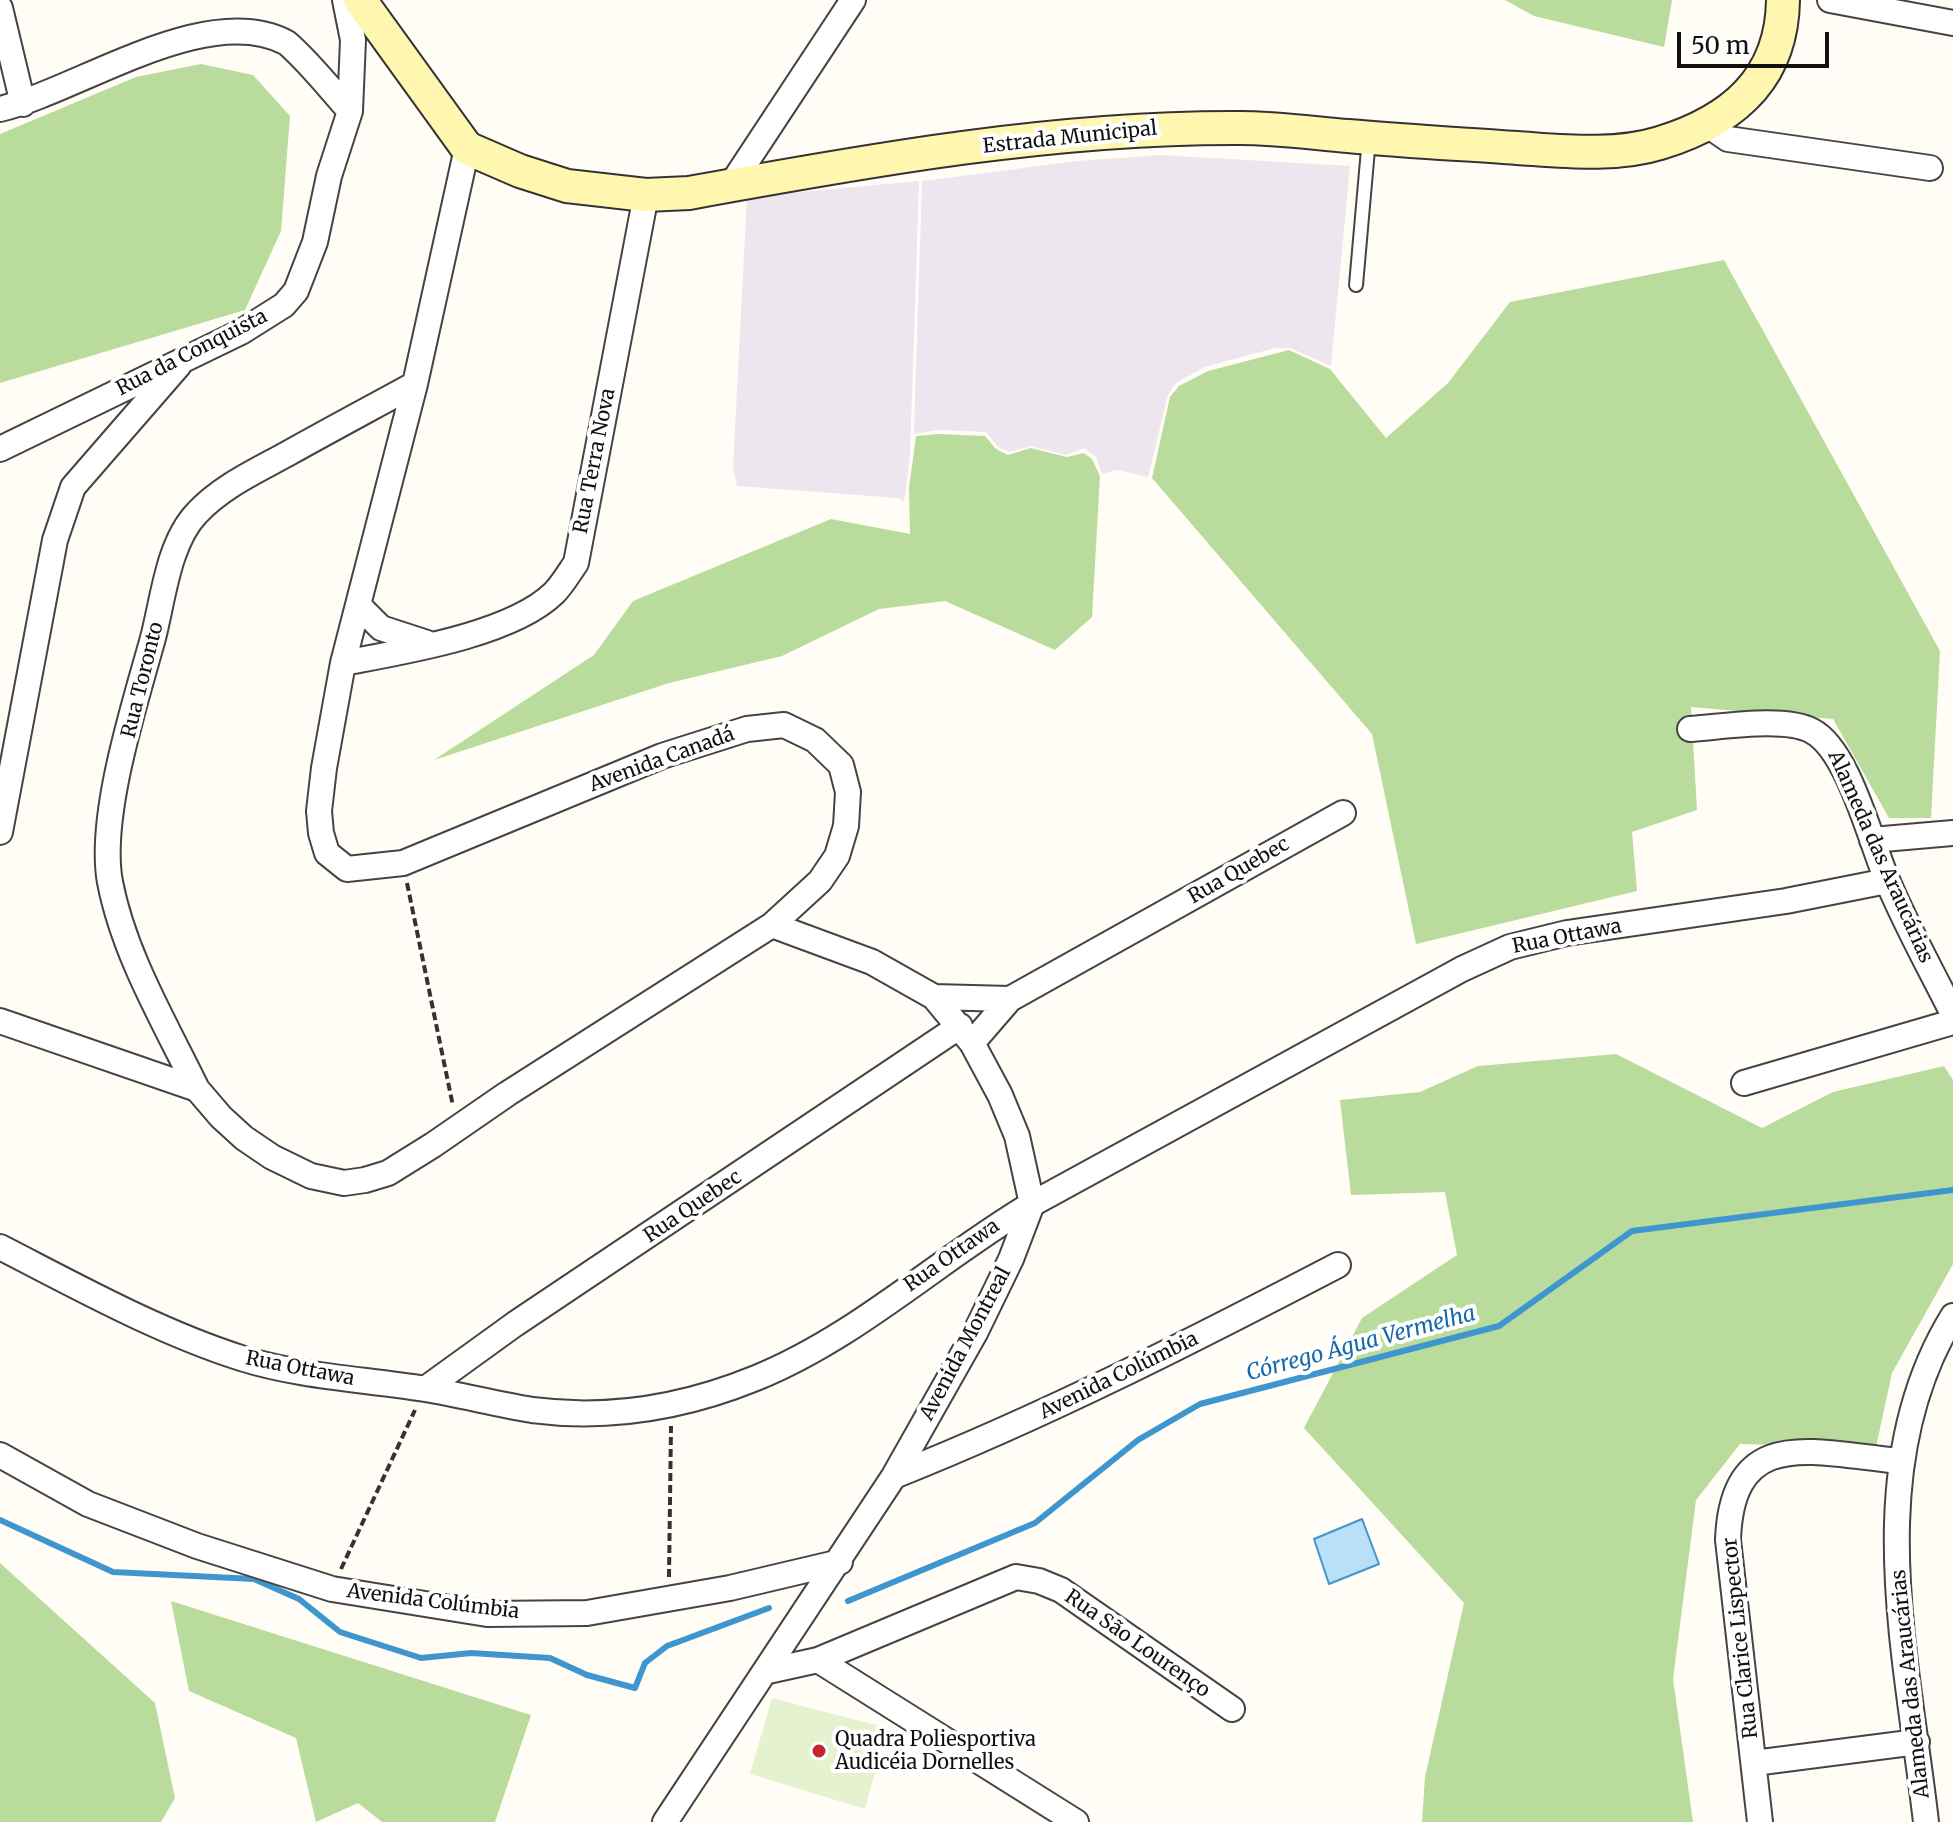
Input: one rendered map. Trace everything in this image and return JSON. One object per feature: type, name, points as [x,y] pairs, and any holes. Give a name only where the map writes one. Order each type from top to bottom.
[{"type":"main road","points":[[360,0],[467,148]]},
{"type":"main road","name":"Estrada Municipal","points":[[467,148],[520,171],[567,186],[646,195],[1102,132],[1245,128],[1581,153],[1657,144],[1709,126],[1743,99],[1770,65],[1780,39],[1788,1]]},
{"type":"street","name":"Rua da Conquista","points":[[0,449],[263,320],[296,291],[315,242],[329,176],[350,111],[353,40],[345,0]]},
{"type":"street","points":[[731,185],[853,0]]},
{"type":"street","points":[[1830,0],[1953,23]]},
{"type":"street","points":[[0,8],[12,106],[105,60],[165,37],[195,27],[231,23],[257,28],[286,42],[350,111]]},
{"type":"street","points":[[1709,126],[1728,139],[1930,168]]},
{"type":"street","name":"Avenida Canadá","points":[[0,1021],[197,1089],[221,1117],[272,1157],[311,1176],[344,1183],[388,1173],[772,925],[820,881],[837,856],[846,826],[848,803],[841,765],[815,740],[784,725],[747,729],[662,756],[403,863],[347,869],[336,863],[324,843],[319,811],[343,663],[415,384],[467,148]]},
{"type":"street","name":"Rua Terra Nova","points":[[343,663],[435,645],[522,614],[554,593],[576,563],[646,195]]},
{"type":"street","points":[[0,832],[55,540],[73,487],[186,357]]},
{"type":"street","name":"Rua Toronto","points":[[197,1089],[137,964],[110,879],[109,845],[114,801],[136,701],[180,542],[193,516],[237,481],[415,384]]},
{"type":"street","points":[[358,605],[381,628],[435,645]]},
{"type":"street","name":"Alameda das Araucárias","points":[[1690,729],[1781,724],[1809,729],[1826,740],[1839,762],[1887,881],[1953,1014]]},
{"type":"street","name":"Rua Quebec","points":[[425,1389],[515,1324],[966,1035],[1010,999],[1343,813]]},
{"type":"street","points":[[1872,840],[1953,833]]},
{"type":"street","name":"Rua Ottawa","points":[[0,1247],[172,1331],[242,1358],[303,1373],[425,1389],[533,1410],[601,1414],[671,1407],[758,1377],[820,1345],[874,1311],[976,1237],[1032,1204],[1462,969],[1510,947],[1567,933],[1786,901],[1887,881]]},
{"type":"street","points":[[772,925],[872,962],[934,997],[966,1035],[1000,1095],[1017,1136],[1032,1204]]},
{"type":"street","points":[[934,997],[1010,999]]},
{"type":"street","points":[[1744,1083],[1869,1044],[1953,1022]]},
{"type":"street","name":"Avenida Montreal","points":[[665,1822],[768,1671],[894,1476],[976,1331],[1011,1259],[1032,1204]]},
{"type":"street","name":"Avenida Colúmbia","points":[[894,1476],[1012,1429],[1121,1377],[1338,1265]]},
{"type":"street","name":"Alameda das Araucárias","points":[[1926,1822],[1897,1586],[1899,1461],[1919,1388],[1940,1337],[1953,1316]]},
{"type":"street","name":"Rua Clarice Lispector","points":[[1760,1822],[1728,1540],[1729,1506],[1742,1477],[1760,1459],[1806,1453],[1899,1461]]},
{"type":"street","name":"Avenida Colúmbia","points":[[0,1455],[88,1504],[197,1546],[332,1589],[487,1614],[587,1613],[669,1600],[840,1562]]},
{"type":"street","name":"Rua São Lourenço","points":[[768,1671],[818,1660],[1016,1577],[1039,1581],[1061,1590],[1232,1709]]},
{"type":"street","points":[[818,1660],[1076,1822]]},
{"type":"street","points":[[1754,1763],[1917,1742]]},
{"type":"lane","points":[[1356,285],[1369,138]]},
{"type":"path","points":[[403,863],[457,1128]]},
{"type":"path","points":[[332,1589],[425,1389]]},
{"type":"path","points":[[669,1600],[671,1407]]},
{"type":"shaded area","points":[[1161,155],[1350,166],[1331,366],[1290,348],[1275,348],[1205,367],[1176,383],[1168,395],[1148,477],[1117,470],[1102,474],[1096,457],[1084,448],[1066,455],[1031,446],[1009,452],[998,447],[986,432],[939,430],[914,434],[922,181],[1078,161]]},
{"type":"shaded area","points":[[919,181],[910,456],[904,502],[898,498],[737,486],[733,467],[747,197]]},
{"type":"green space","points":[[1505,0],[1672,0],[1664,47],[1534,16]]},
{"type":"green space","points":[[201,64],[253,75],[290,116],[281,231],[245,310],[0,383],[0,134],[136,77]]},
{"type":"green space","points":[[1724,260],[1940,651],[1931,818],[1889,818],[1833,719],[1691,707],[1697,810],[1632,832],[1637,891],[1416,944],[1372,734],[1152,478],[1170,397],[1179,386],[1208,371],[1289,350],[1330,369],[1386,438],[1448,383],[1510,302]]},
{"type":"green space","points":[[916,436],[985,436],[996,449],[1008,455],[1031,448],[1067,457],[1084,453],[1092,459],[1100,476],[1092,617],[1055,650],[945,601],[879,609],[782,656],[669,683],[434,760],[594,655],[633,601],[831,519],[910,534],[909,488]]},
{"type":"green space","points":[[1616,1054],[1762,1128],[1833,1092],[1944,1066],[1953,1080],[1953,1264],[1892,1373],[1876,1447],[1740,1444],[1696,1500],[1673,1679],[1693,1822],[1422,1822],[1425,1777],[1464,1603],[1304,1428],[1362,1318],[1457,1255],[1445,1192],[1351,1195],[1340,1100],[1420,1092],[1478,1066]]},
{"type":"green space","points":[[0,1563],[155,1703],[175,1798],[161,1822],[0,1822]]},
{"type":"green space","points":[[171,1601],[531,1715],[495,1822],[382,1822],[358,1803],[316,1822],[296,1738],[189,1691]]},
{"type":"green space","name":"Quadra Poliesportiva Audicéia Dornelles","points":[[772,1698],[887,1728],[865,1809],[750,1774]]},
{"type":"water","points":[[1362,1519],[1379,1564],[1329,1584],[1314,1539]]},
{"type":"waterway","name":"Córrego Água Vermelha","points":[[848,1601],[1035,1523],[1138,1440],[1200,1404],[1499,1326],[1632,1231],[1953,1190]]},
{"type":"waterway","name":"Córrego Água Vermelha","points":[[0,1520],[113,1572],[254,1579],[299,1599],[340,1632],[421,1658],[471,1653],[550,1658],[587,1675],[635,1688],[645,1663],[667,1646],[769,1608]]},
{"type":"place","name":"Quadra Poliesportiva Audicéia Dornelles","points":[[819,1751]]}]
